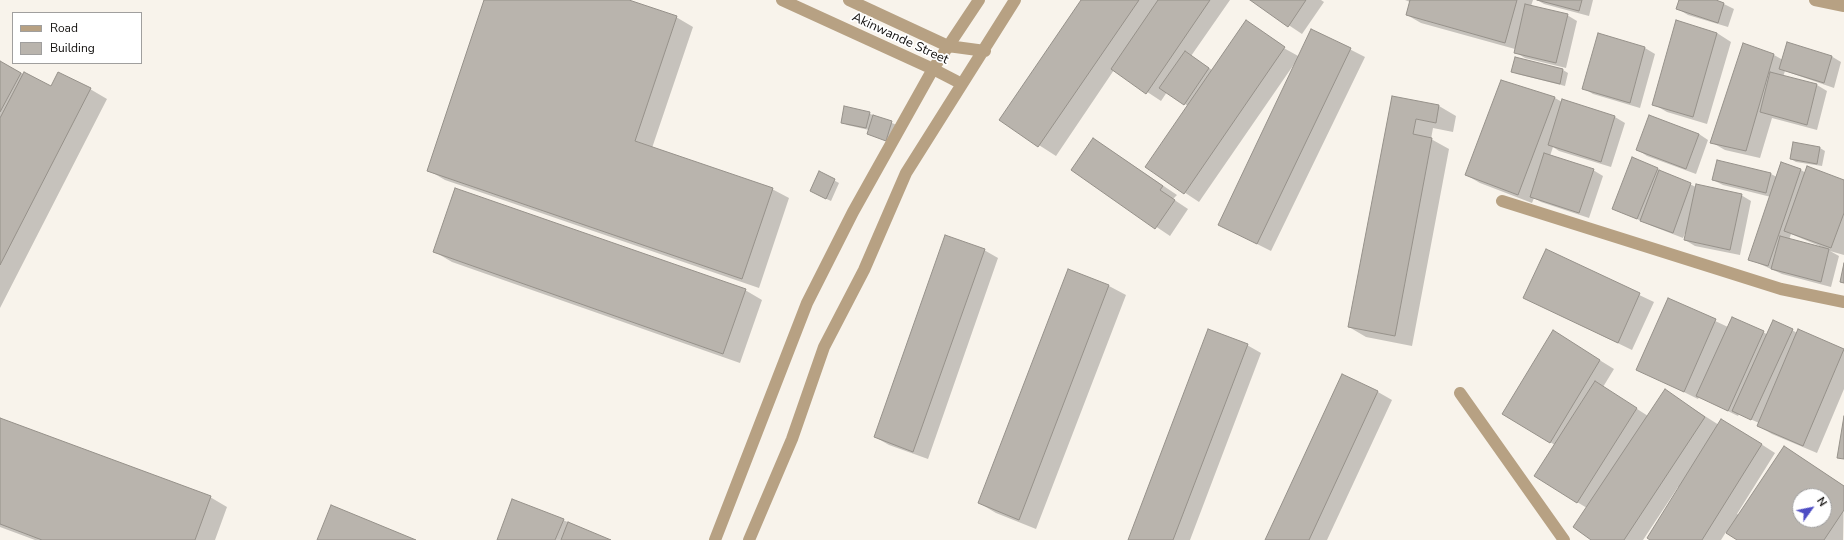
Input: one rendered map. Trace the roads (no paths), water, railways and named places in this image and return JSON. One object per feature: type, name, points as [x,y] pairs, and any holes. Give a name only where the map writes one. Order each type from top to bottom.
[{"type":"street","name":"Akinwande Street","points":[[782,0],[933,69],[962,84]]},
{"type":"street","name":"Akinwande Street","points":[[849,0],[948,46],[985,51]]},
{"type":"street","points":[[715,540],[807,303],[853,212],[933,69],[979,0]]},
{"type":"street","points":[[749,540],[792,439],[824,347],[864,270],[906,173],[962,84],[985,51],[1015,0]]},
{"type":"street","points":[[1815,0],[1844,6]]},
{"type":"street","points":[[1502,201],[1781,289],[1844,302]]},
{"type":"street","points":[[1460,393],[1564,540]]}]
